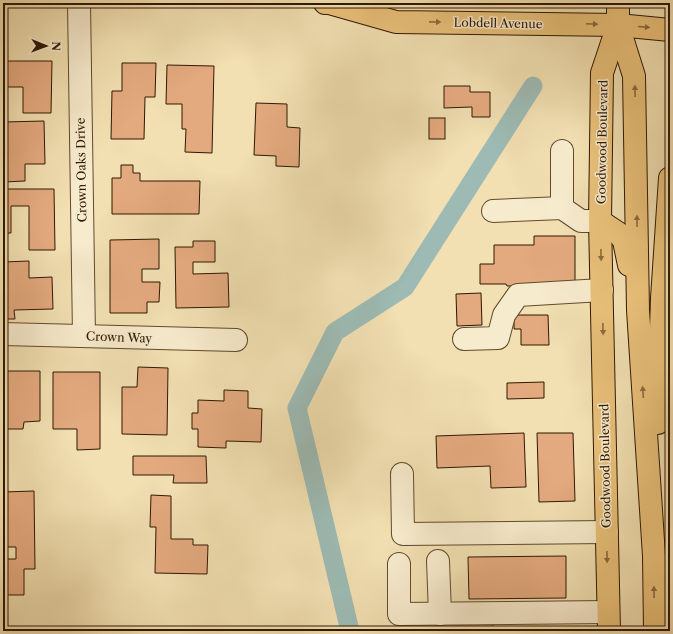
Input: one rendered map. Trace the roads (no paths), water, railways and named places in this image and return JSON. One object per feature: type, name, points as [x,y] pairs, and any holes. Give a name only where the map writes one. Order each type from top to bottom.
[{"type":"main road","name":"Lobdell Avenue","points":[[326,3],[396,22],[618,25],[670,30]]},
{"type":"main road","points":[[618,3],[618,25],[634,76],[638,310],[654,556]]},
{"type":"main road","name":"Goodwood Boulevard","points":[[608,622],[600,220],[602,73],[618,25]]},
{"type":"main road","points":[[655,631],[654,556],[662,298],[670,178]]},
{"type":"main road","points":[[600,220],[618,232],[624,240],[638,310]]},
{"type":"street","name":"Crown Oaks Drive","points":[[79,3],[84,336]]},
{"type":"street","points":[[562,151],[562,208]]},
{"type":"street","points":[[493,211],[562,208],[581,221],[600,220]]},
{"type":"street","points":[[464,339],[498,338],[504,315],[518,295],[602,290]]},
{"type":"street","name":"Crown Way","points":[[3,334],[236,340]]},
{"type":"street","points":[[402,474],[403,534],[606,532]]},
{"type":"street","points":[[438,561],[440,614]]},
{"type":"street","points":[[399,564],[399,614],[440,614],[608,622]]},
{"type":"waterway","points":[[350,631],[297,408],[335,332],[405,287],[533,86]]}]
